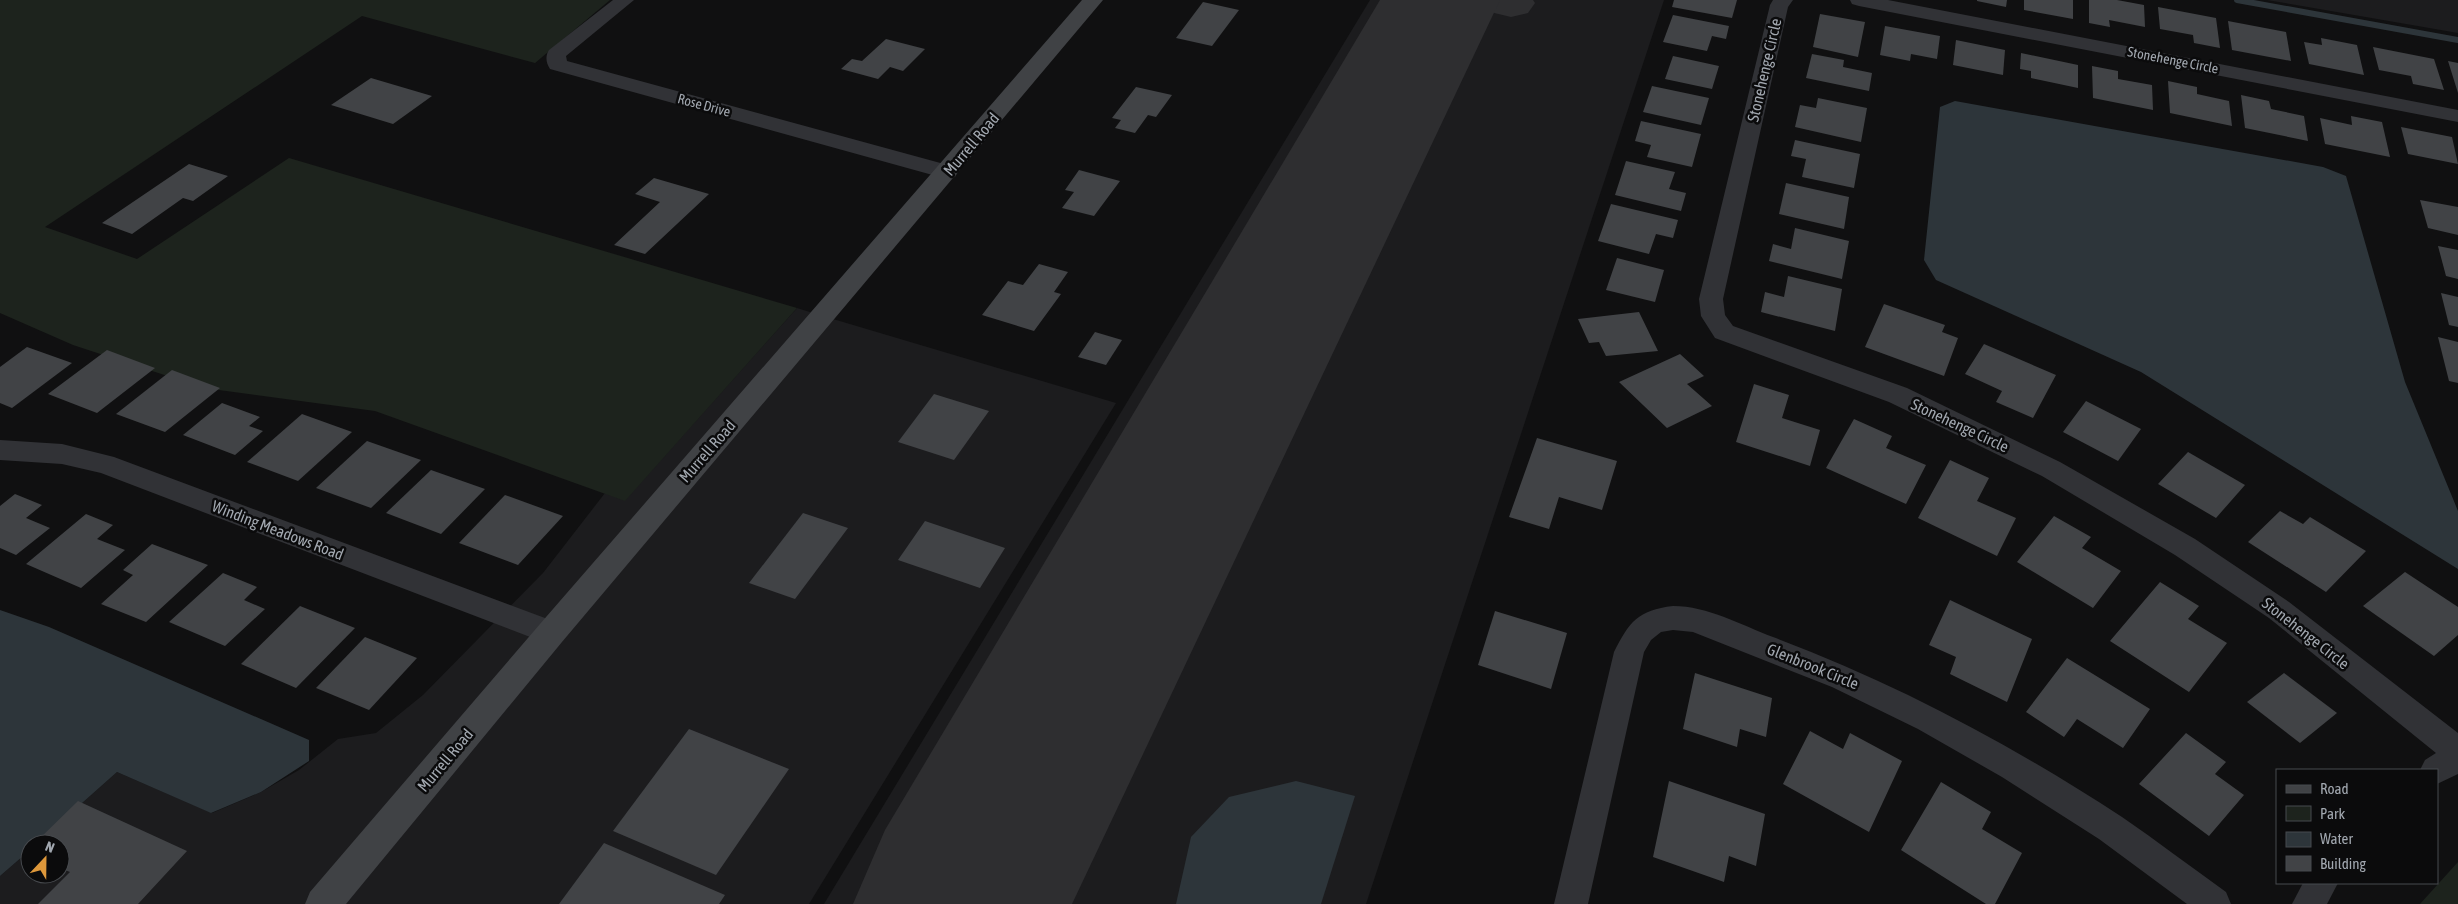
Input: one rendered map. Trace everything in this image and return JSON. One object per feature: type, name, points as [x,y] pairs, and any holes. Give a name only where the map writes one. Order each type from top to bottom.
[{"type":"street","name":"Rose Drive","points":[[625,0],[556,54],[557,65],[947,172]]},
{"type":"street","name":"Murrell Road","points":[[323,904],[551,634],[1094,0]]},
{"type":"street","name":"Stonehenge Circle","points":[[1784,0],[1780,5],[1711,299],[1712,316],[1724,332],[1898,396],[1947,417],[2051,469],[2185,547],[2279,610],[2458,752]]},
{"type":"street","name":"Stonehenge Circle","points":[[1859,0],[2458,116]]},
{"type":"street","name":"Winding Meadows Road","points":[[0,450],[62,454],[105,464],[551,634]]},
{"type":"street","name":"Glenbrook Circle","points":[[1572,904],[1629,652],[1639,631],[1656,621],[1675,618],[1699,622],[1784,653],[1866,688],[1956,733],[2095,818],[2214,904]]},
{"type":"street","points":[[2438,769],[2458,757]]},
{"type":"street","points":[[2308,904],[2320,884]]},
{"type":"shaded area","points":[[1370,0],[1664,0],[1366,904],[824,904]]},
{"type":"shaded area","points":[[2267,0],[2458,0],[2458,33],[2412,25]]},
{"type":"shaded area","points":[[797,308],[813,313],[306,904],[0,904],[0,876],[20,859],[20,884],[70,884],[70,834],[47,834],[117,772],[212,813],[261,792],[299,770],[338,739],[376,733],[423,695],[543,573],[605,493],[625,500]]},
{"type":"shaded area","points":[[833,319],[1116,403],[809,904],[341,904]]},
{"type":"green space","points":[[0,0],[610,0],[535,63],[362,16],[45,227],[137,259],[289,158],[797,308],[625,501],[375,411],[204,388],[73,345],[0,313]]},
{"type":"green space","points":[[2458,862],[2458,904],[2420,904]]},
{"type":"water","points":[[1955,101],[2323,167],[2346,176],[2405,382],[2458,511],[2458,569],[2141,372],[1936,280],[1924,260],[1940,107]]},
{"type":"water","points":[[0,610],[49,627],[309,740],[309,761],[261,792],[211,813],[117,772],[47,834],[20,834],[20,859],[0,876]]},
{"type":"water","points":[[1296,781],[1355,796],[1321,904],[1176,904],[1191,837],[1229,797]]},
{"type":"building","points":[[1674,0],[1737,0],[1732,18],[1672,7]]},
{"type":"building","points":[[1977,0],[2007,0],[2006,7]]},
{"type":"building","points":[[2024,0],[2073,0],[2073,19],[2024,10]]},
{"type":"building","points":[[2089,0],[2117,0],[2144,5],[2145,27],[2109,20],[2110,27],[2089,23]]},
{"type":"building","points":[[1203,2],[1239,10],[1212,46],[1176,38]]},
{"type":"building","points":[[2158,7],[2216,18],[2220,48],[2194,43],[2193,35],[2160,29]]},
{"type":"building","points":[[1820,14],[1865,22],[1858,57],[1813,47]]},
{"type":"building","points":[[1673,15],[1729,26],[1726,39],[1712,36],[1707,51],[1663,42]]},
{"type":"building","points":[[2228,21],[2286,32],[2291,61],[2232,50]]},
{"type":"building","points":[[1885,26],[1940,36],[1937,59],[1911,54],[1910,61],[1880,55]]},
{"type":"building","points":[[2321,38],[2357,45],[2364,75],[2309,64],[2304,42],[2322,45]]},
{"type":"building","points":[[886,39],[925,49],[903,71],[890,67],[878,79],[841,69],[852,59],[862,61]]},
{"type":"building","points":[[1956,40],[2005,50],[2003,75],[1953,65]]},
{"type":"building","points":[[2373,47],[2434,59],[2444,90],[2413,84],[2411,76],[2379,70]]},
{"type":"building","points":[[2021,53],[2078,65],[2078,88],[2031,78],[2031,71],[2020,69]]},
{"type":"building","points":[[1812,54],[1844,60],[1843,67],[1872,73],[1869,91],[1806,78]]},
{"type":"building","points":[[1673,56],[1719,66],[1712,89],[1665,79]]},
{"type":"building","points":[[2448,61],[2458,63],[2458,93]]},
{"type":"building","points":[[2092,66],[2118,71],[2118,79],[2152,85],[2153,110],[2093,98]]},
{"type":"building","points":[[371,78],[432,96],[393,124],[331,105]]},
{"type":"building","points":[[2168,81],[2197,87],[2197,94],[2229,101],[2232,126],[2170,113]]},
{"type":"building","points":[[1652,86],[1709,98],[1701,125],[1643,112]]},
{"type":"building","points":[[1136,87],[1172,95],[1156,117],[1148,115],[1135,133],[1115,128],[1121,120],[1112,118]]},
{"type":"building","points":[[2241,95],[2269,101],[2271,109],[2304,116],[2308,141],[2245,128]]},
{"type":"building","points":[[1818,98],[1867,108],[1861,142],[1795,127],[1800,105],[1816,108]]},
{"type":"building","points":[[2351,116],[2382,122],[2390,157],[2325,144],[2320,118],[2352,125]]},
{"type":"building","points":[[1641,121],[1701,134],[1692,167],[1647,157],[1651,145],[1635,141]]},
{"type":"building","points":[[2401,127],[2452,137],[2458,164],[2408,154]]},
{"type":"building","points":[[1795,140],[1860,154],[1854,188],[1802,177],[1806,159],[1791,156]]},
{"type":"building","points":[[1626,161],[1675,172],[1669,189],[1686,193],[1681,211],[1615,195]]},
{"type":"building","points":[[189,164],[228,176],[193,201],[183,198],[132,234],[102,223]]},
{"type":"building","points":[[1079,170],[1120,181],[1094,216],[1062,208],[1074,192],[1065,190]]},
{"type":"building","points":[[654,178],[709,194],[645,254],[614,245],[660,202],[635,194]]},
{"type":"building","points":[[1786,183],[1849,197],[1844,229],[1779,214]]},
{"type":"building","points":[[2420,200],[2458,207],[2458,235],[2428,228]]},
{"type":"building","points":[[1611,204],[1678,220],[1673,238],[1656,234],[1649,254],[1598,241]]},
{"type":"building","points":[[1795,228],[1849,241],[1842,279],[1769,261],[1773,244],[1791,249]]},
{"type":"building","points":[[2438,246],[2458,250],[2458,279],[2446,276]]},
{"type":"building","points":[[1617,258],[1664,270],[1655,302],[1606,290]]},
{"type":"building","points":[[1039,264],[1068,272],[1054,292],[1061,294],[1034,331],[982,315],[1008,281],[1023,285]]},
{"type":"building","points":[[1788,276],[1842,289],[1835,331],[1761,312],[1765,292],[1784,297]]},
{"type":"building","points":[[2441,293],[2458,297],[2458,327],[2449,325]]},
{"type":"building","points":[[1884,304],[1945,325],[1942,332],[1958,338],[1944,376],[1865,347]]},
{"type":"building","points":[[1639,312],[1658,351],[1606,356],[1599,342],[1589,343],[1578,319]]},
{"type":"building","points":[[1095,332],[1122,340],[1106,365],[1078,357]]},
{"type":"building","points":[[2438,337],[2458,342],[2458,383],[2449,381]]},
{"type":"building","points":[[1984,344],[2056,375],[2033,418],[1996,402],[2002,391],[1965,374]]},
{"type":"building","points":[[27,347],[72,363],[12,408],[0,403],[0,367]]},
{"type":"building","points":[[107,350],[155,368],[97,413],[48,394]]},
{"type":"building","points":[[1680,354],[1704,376],[1687,384],[1712,406],[1667,428],[1619,382]]},
{"type":"building","points":[[172,370],[220,388],[165,432],[116,414]]},
{"type":"building","points":[[1754,384],[1789,395],[1782,418],[1820,430],[1810,466],[1736,442]]},
{"type":"building","points":[[934,394],[989,411],[954,460],[898,442]]},
{"type":"building","points":[[2086,401],[2141,429],[2118,461],[2063,432]]},
{"type":"building","points":[[222,403],[260,417],[249,426],[263,431],[235,455],[183,435]]},
{"type":"building","points":[[302,414],[352,432],[298,481],[247,462]]},
{"type":"building","points":[[1854,419],[1892,436],[1886,448],[1926,465],[1906,504],[1826,468]]},
{"type":"building","points":[[1537,438],[1617,461],[1602,510],[1559,497],[1549,529],[1509,517]]},
{"type":"building","points":[[367,441],[421,460],[371,508],[316,488]]},
{"type":"building","points":[[2188,452],[2245,485],[2216,518],[2158,484]]},
{"type":"building","points":[[1950,460],[1989,478],[1977,501],[2016,518],[1997,556],[1918,518]]},
{"type":"building","points":[[431,470],[485,489],[441,534],[386,513]]},
{"type":"building","points":[[15,494],[42,505],[26,518],[50,528],[16,555],[0,548],[0,506]]},
{"type":"building","points":[[505,495],[563,516],[518,565],[459,543]]},
{"type":"building","points":[[2280,511],[2303,524],[2310,517],[2366,551],[2326,592],[2248,542]]},
{"type":"building","points":[[803,513],[848,528],[795,599],[749,583]]},
{"type":"building","points":[[86,514],[113,525],[97,539],[125,550],[81,588],[26,564]]},
{"type":"building","points":[[2054,516],[2091,537],[2082,548],[2121,571],[2093,608],[2017,562]]},
{"type":"building","points":[[925,521],[1005,548],[980,588],[898,560]]},
{"type":"building","points":[[152,544],[208,565],[146,622],[101,604],[133,575],[123,570]]},
{"type":"building","points":[[2405,572],[2458,607],[2458,635],[2434,656],[2363,606]]},
{"type":"building","points":[[223,573],[257,587],[244,600],[265,609],[225,646],[169,622]]},
{"type":"building","points":[[2160,582],[2199,606],[2188,619],[2227,643],[2189,692],[2110,641]]},
{"type":"building","points":[[1950,600],[2032,639],[2007,702],[1950,674],[1956,657],[1929,645]]},
{"type":"building","points":[[300,606],[355,628],[296,688],[241,664]]},
{"type":"building","points":[[1495,611],[1567,633],[1551,689],[1478,665]]},
{"type":"building","points":[[365,637],[417,658],[369,710],[316,688]]},
{"type":"building","points":[[2067,658],[2150,709],[2123,748],[2077,719],[2064,737],[2026,712]]},
{"type":"building","points":[[1695,673],[1772,698],[1766,737],[1740,729],[1737,747],[1683,729]]},
{"type":"building","points":[[2284,673],[2337,713],[2300,743],[2247,702]]},
{"type":"building","points":[[689,729],[789,769],[716,875],[613,831]]},
{"type":"building","points":[[1810,731],[1843,749],[1850,733],[1902,761],[1869,832],[1783,784]]},
{"type":"building","points":[[2186,733],[2226,762],[2215,774],[2244,795],[2209,836],[2139,784]]},
{"type":"building","points":[[1669,781],[1765,814],[1756,866],[1729,856],[1724,882],[1653,857]]},
{"type":"building","points":[[1941,782],[1991,812],[1982,829],[2022,853],[1995,904],[1986,904],[1901,850]]},
{"type":"building","points":[[78,801],[187,851],[138,904],[38,904],[58,884],[70,884],[70,834],[44,834]]},
{"type":"building","points":[[604,843],[725,895],[719,904],[559,904]]},
{"type":"waterway","points":[[2237,0],[2458,40]]},
{"type":"taxiway","points":[[1499,0],[1511,3]]},
{"type":"runway","points":[[961,904],[1440,0]]}]
